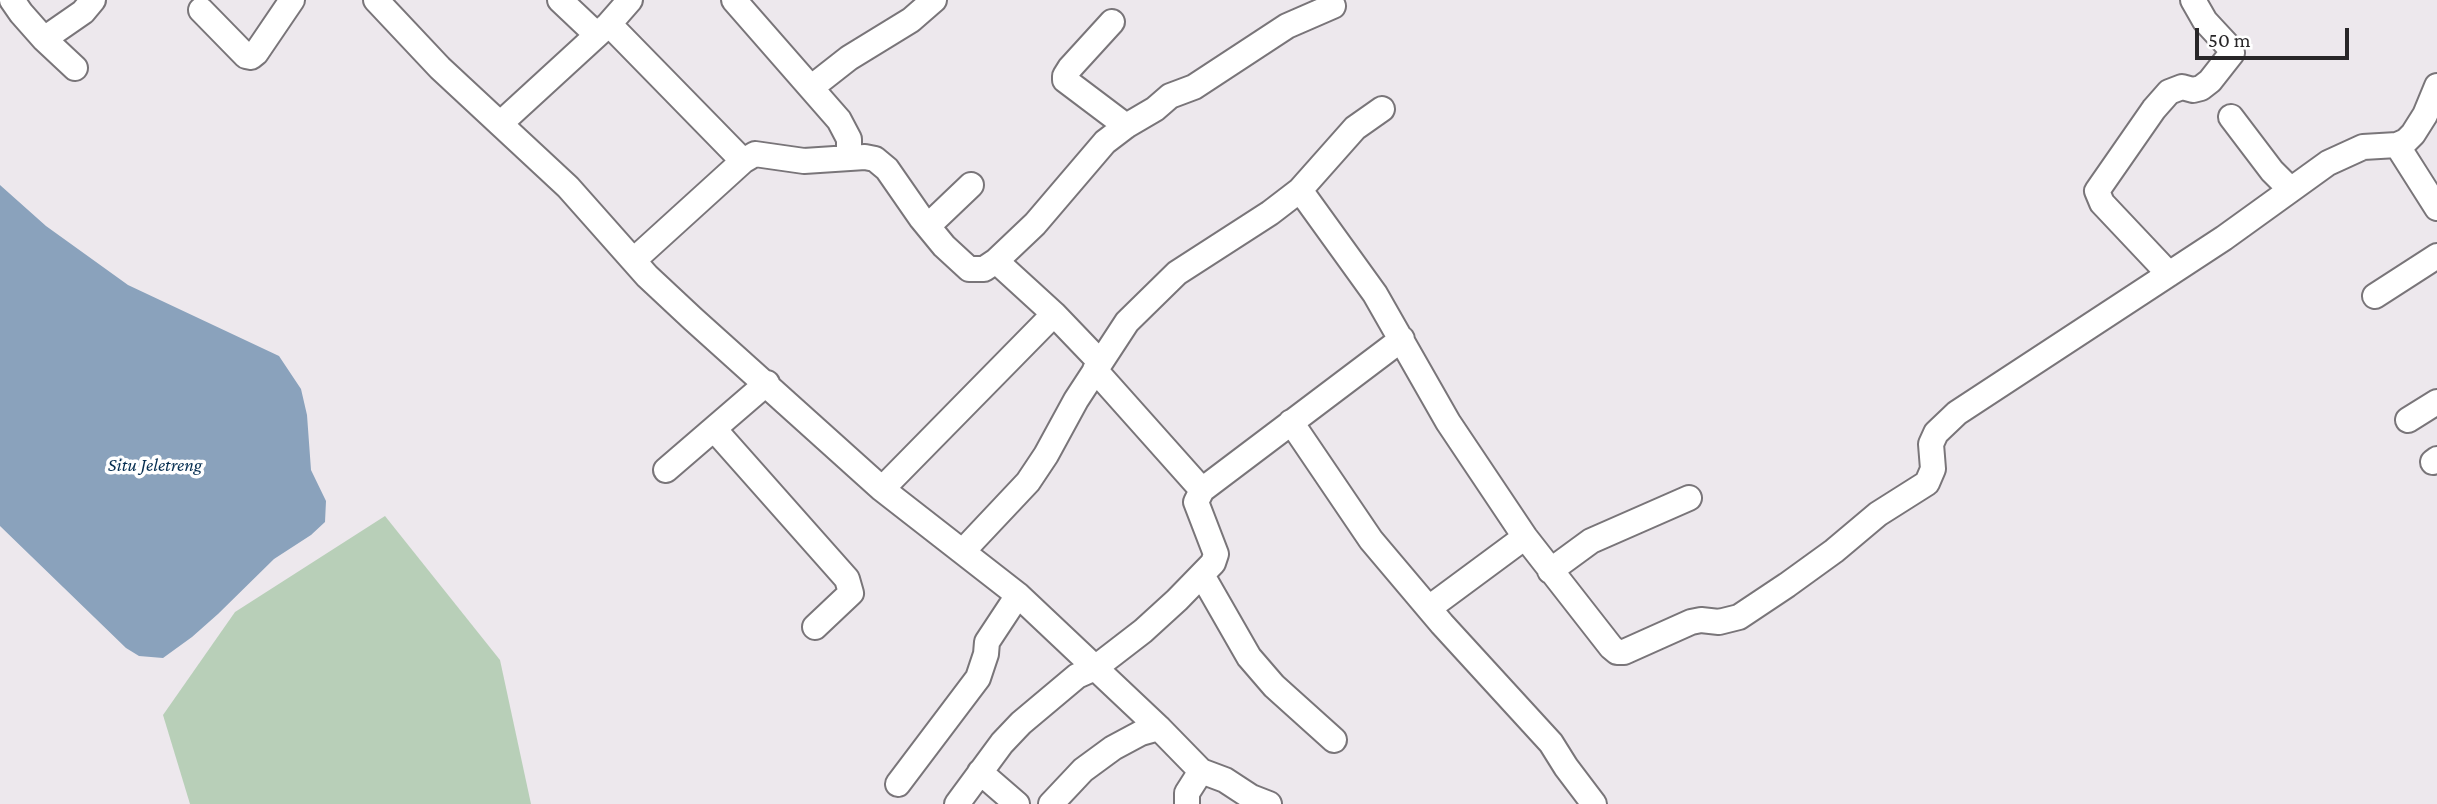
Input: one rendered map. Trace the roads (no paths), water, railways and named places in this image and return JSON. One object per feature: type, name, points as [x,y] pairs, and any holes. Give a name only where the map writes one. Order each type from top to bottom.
[{"type":"street","points":[[12,0],[44,39],[75,68]]},
{"type":"street","points":[[44,39],[83,12],[93,0]]},
{"type":"street","points":[[201,10],[246,56],[251,57],[292,0]]},
{"type":"street","points":[[560,0],[603,29],[743,161]]},
{"type":"street","points":[[500,123],[603,29],[630,0]]},
{"type":"street","points":[[734,0],[839,120],[849,139],[849,157]]},
{"type":"street","points":[[812,87],[849,58],[911,20],[934,0]]},
{"type":"street","points":[[2169,274],[2102,203],[2097,191],[2154,109],[2169,92],[2182,88],[2201,88],[2232,53],[2205,21],[2193,0]]},
{"type":"street","points":[[380,2],[440,68],[568,187],[634,260],[709,333],[882,489],[1018,595],[1159,728],[1200,771],[1225,780],[1251,797],[1269,804]]},
{"type":"street","points":[[634,260],[743,161],[755,154],[804,161],[865,157],[880,163],[944,246],[969,269],[984,269],[1035,225],[1105,142],[1126,126],[1170,96],[1194,87],[1287,26],[1334,6]]},
{"type":"street","points":[[1112,22],[1070,68],[1065,80],[1126,126]]},
{"type":"street","points":[[1300,190],[1367,284],[1402,339],[1448,422],[1525,537],[1617,652],[1632,650],[1691,622],[1719,622],[1739,617],[1834,551],[1878,514],[1927,482],[1933,469],[1931,444],[1936,433],[1957,413],[2224,238],[2328,163],[2349,152],[2374,145],[2397,145],[2413,134],[2426,115],[2437,86]]},
{"type":"street","points":[[963,551],[1028,482],[1127,322],[1177,273],[1270,213],[1300,190],[1355,128],[1382,109]]},
{"type":"street","points":[[2231,117],[2272,171],[2290,189]]},
{"type":"street","points":[[2397,145],[2436,206]]},
{"type":"street","points":[[928,226],[971,185]]},
{"type":"street","points":[[2375,296],[2437,256]]},
{"type":"street","points":[[996,261],[1054,314],[1202,490]]},
{"type":"street","points":[[882,489],[1054,314]]},
{"type":"street","points":[[957,804],[1021,723],[1077,676],[1095,668],[1143,631],[1213,563],[1216,554],[1196,502],[1202,490],[1402,339]]},
{"type":"street","points":[[666,470],[767,383]]},
{"type":"street","points":[[2408,420],[2437,402]]},
{"type":"street","points":[[1291,422],[1371,540],[1550,743],[1594,804]]},
{"type":"street","points":[[714,429],[847,579],[851,593],[815,627]]},
{"type":"street","points":[[1550,571],[1591,541],[1689,498]]},
{"type":"street","points":[[1429,608],[1525,537]]},
{"type":"street","points":[[1202,575],[1249,657],[1274,686],[1334,740]]},
{"type":"street","points":[[898,784],[978,678],[987,642],[1018,595]]},
{"type":"street","points":[[1051,804],[1083,770],[1113,748],[1140,733],[1159,728]]},
{"type":"street","points":[[1187,804],[1187,793],[1200,771]]},
{"type":"street","points":[[981,772],[1017,804]]},
{"type":"water","name":"Situ Jeletreng","points":[[0,185],[46,226],[128,285],[279,356],[301,389],[307,415],[311,470],[326,501],[325,522],[311,535],[274,559],[218,614],[163,658],[139,656],[126,648],[0,526]]}]
